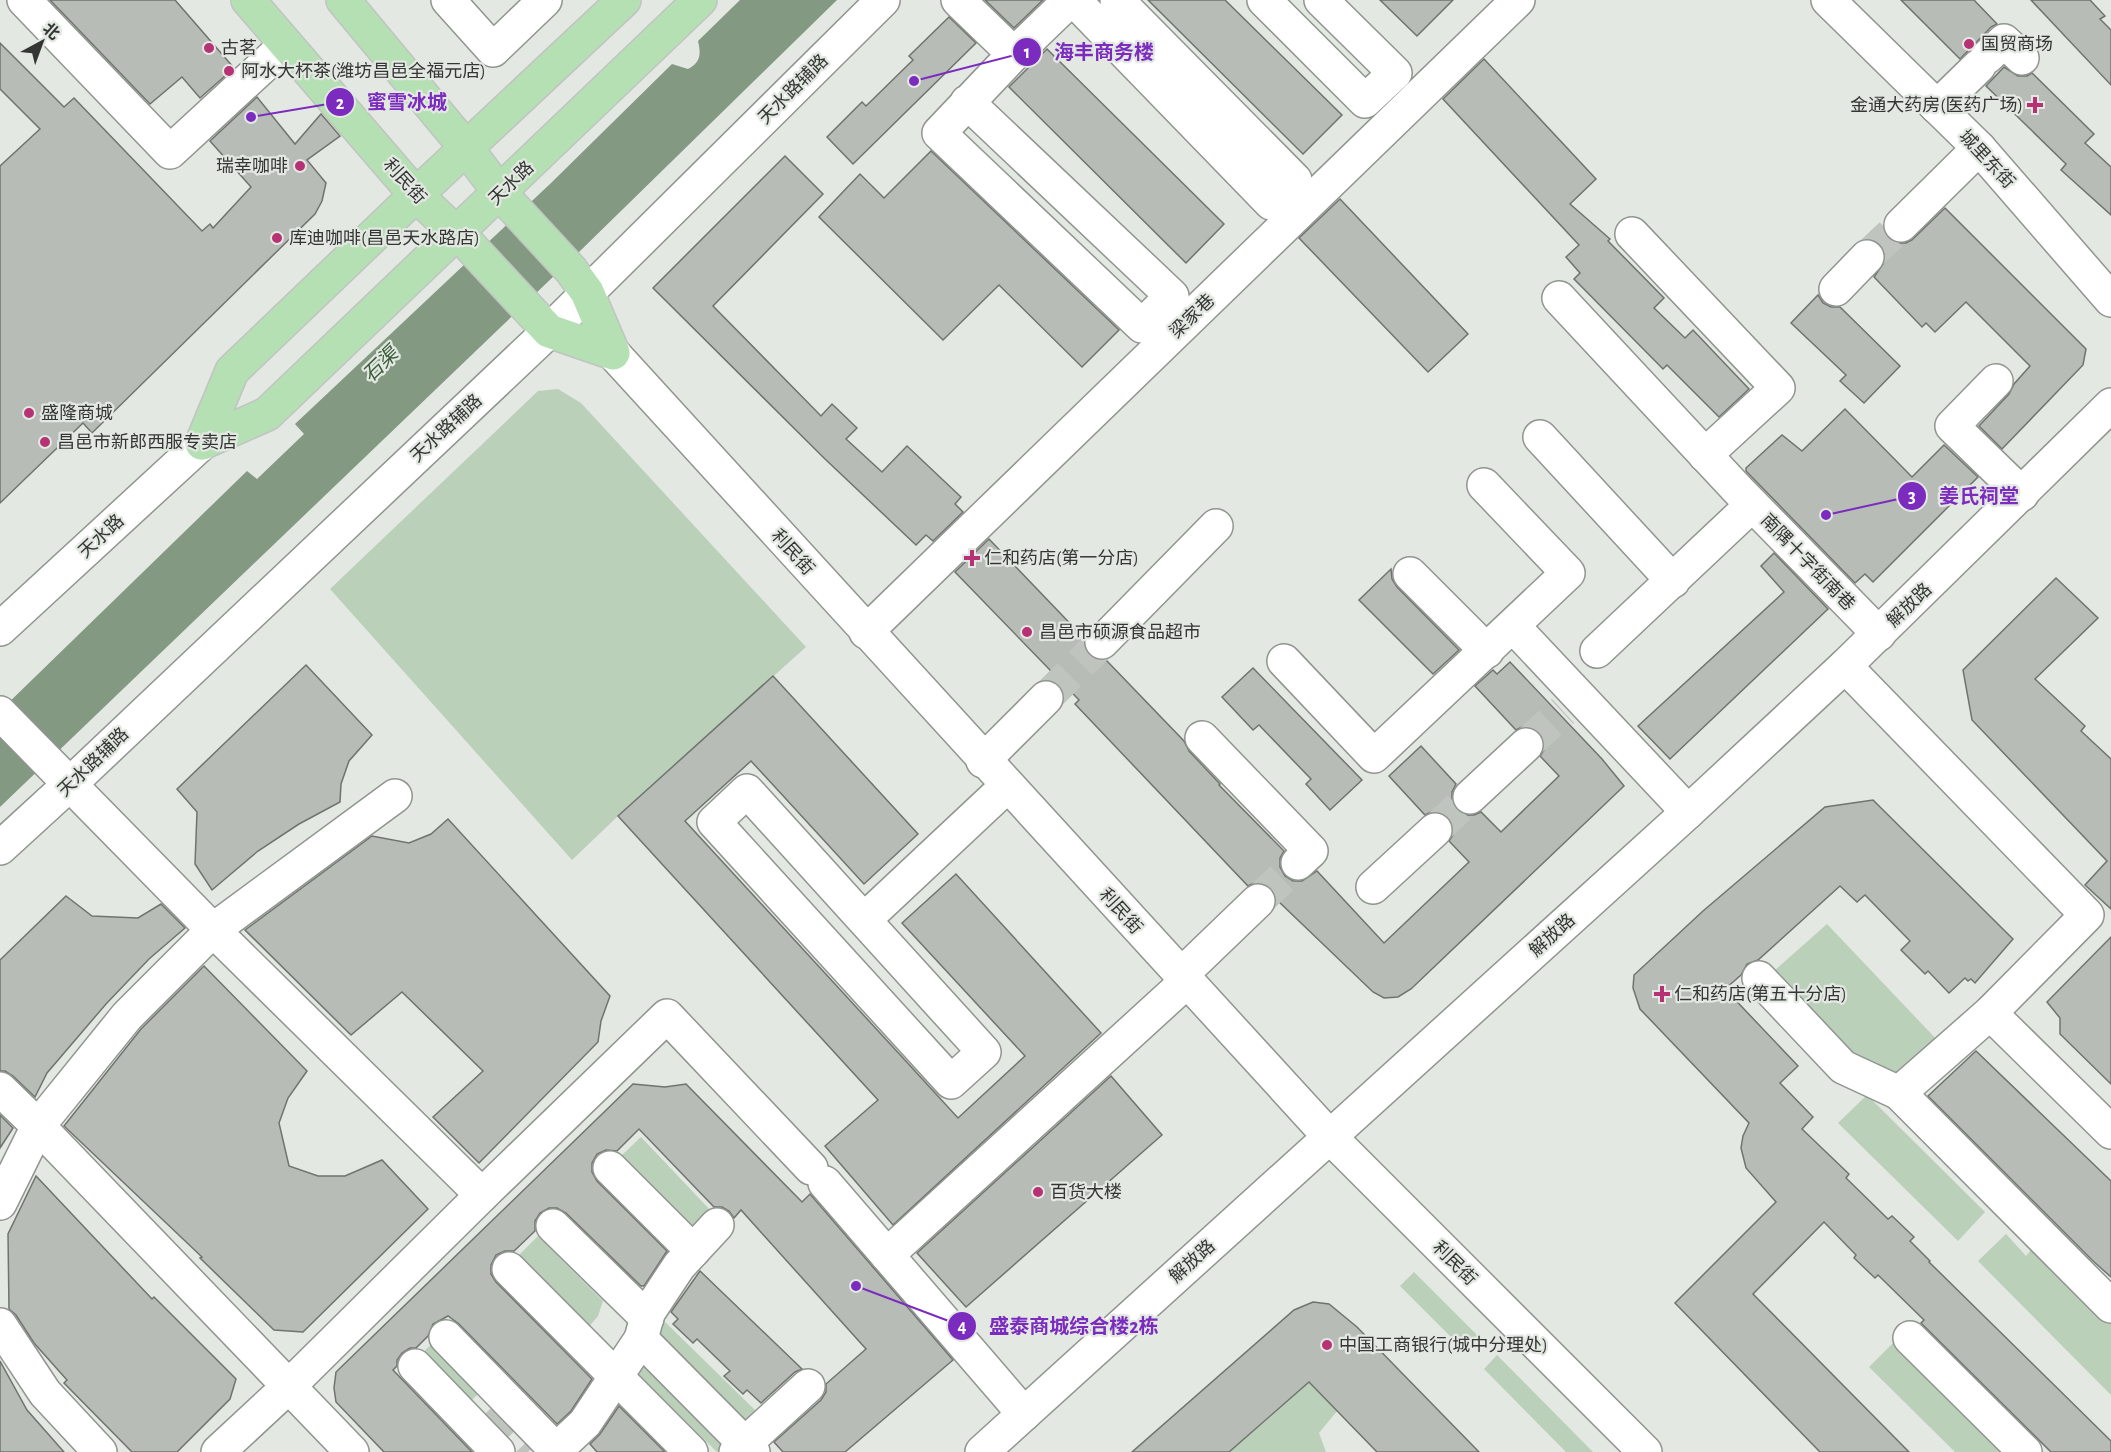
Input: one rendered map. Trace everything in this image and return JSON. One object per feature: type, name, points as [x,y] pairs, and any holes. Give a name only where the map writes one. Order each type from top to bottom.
[{"type":"main road","name":"利民街","points":[[248,0],[416,195],[463,240],[540,321],[613,354]]},
{"type":"main road","name":"利民街","points":[[343,0],[507,201],[579,281],[613,354]]},
{"type":"main road","name":"天水路","points":[[202,443],[232,371],[624,0]]},
{"type":"main road","name":"天水路","points":[[202,443],[267,414],[507,201],[700,0]]},
{"type":"street","points":[[24,0],[170,152],[286,45]]},
{"type":"street","points":[[448,0],[493,50],[545,0]]},
{"type":"street","name":"天水路辅路","points":[[0,848],[63,776],[540,321],[579,281],[883,0]]},
{"type":"street","points":[[958,0],[1014,54]]},
{"type":"street","points":[[967,102],[1172,296],[1142,326],[939,133],[967,102],[1014,54],[1072,0],[1271,203],[1294,180],[1117,0]]},
{"type":"street","points":[[1264,0],[1365,101],[1395,73],[1321,0]]},
{"type":"street","name":"梁家巷","points":[[866,632],[1518,0]]},
{"type":"street","name":"城里东街","points":[[1832,1],[1979,148],[2111,300]]},
{"type":"street","points":[[1937,107],[2004,41],[2022,58]]},
{"type":"street","points":[[1900,225],[1979,148]]},
{"type":"street","points":[[1632,234],[1778,388],[1705,454]]},
{"type":"street","points":[[1836,289],[1868,257]]},
{"type":"street","name":"南隅十字街南巷","points":[[1559,298],[1745,497],[1879,634]]},
{"type":"street","name":"利民街","points":[[613,354],[983,761],[1329,1136],[1645,1452]]},
{"type":"street","points":[[1996,381],[1952,426],[2022,494]]},
{"type":"street","name":"解放路","points":[[982,1452],[1688,812],[1879,634],[2111,405]]},
{"type":"street","points":[[1540,437],[1672,581]]},
{"type":"street","name":"天水路","points":[[0,629],[202,443]]},
{"type":"street","points":[[1284,661],[1374,756],[1568,573],[1484,485]]},
{"type":"street","points":[[1597,651],[1672,581],[1745,497]]},
{"type":"street","points":[[1102,642],[1216,526]]},
{"type":"street","points":[[1410,574],[1487,651]]},
{"type":"street","points":[[1514,626],[1571,703],[1688,812]]},
{"type":"street","points":[[1845,666],[2087,915],[1990,1013],[1899,1093]]},
{"type":"street","points":[[983,761],[1046,698]]},
{"type":"street","points":[[0,713],[213,930],[482,1195]]},
{"type":"street","points":[[1202,738],[1311,851],[1298,863]]},
{"type":"street","points":[[1470,797],[1526,745]]},
{"type":"street","points":[[864,920],[1007,786]]},
{"type":"street","points":[[747,791],[864,920],[984,1052],[951,1082],[714,822],[747,791]]},
{"type":"street","points":[[0,1203],[38,1126],[127,1016],[213,930],[394,796]]},
{"type":"street","points":[[1373,887],[1435,830]]},
{"type":"street","points":[[887,1255],[1183,979],[1258,901]]},
{"type":"street","points":[[1759,978],[1843,1067],[1899,1093],[2111,1306]]},
{"type":"street","points":[[1990,1013],[2111,1132]]},
{"type":"street","points":[[218,1452],[288,1387],[482,1195],[668,1016],[818,1175],[1024,1414]]},
{"type":"street","points":[[0,1089],[352,1452]]},
{"type":"street","points":[[610,1168],[693,1251]]},
{"type":"street","points":[[446,1337],[555,1451],[585,1423],[680,1266],[717,1225]]},
{"type":"street","points":[[553,1226],[644,1328],[745,1449],[808,1386]]},
{"type":"street","points":[[509,1269],[691,1452]]},
{"type":"street","points":[[0,1325],[45,1392],[100,1452]]},
{"type":"street","points":[[1910,1338],[2025,1452]]},
{"type":"street","points":[[415,1366],[498,1452]]},
{"type":"shaded area","points":[[558,389],[581,403],[806,647],[572,860],[330,589],[538,391]]},
{"type":"shaded area","points":[[1827,924],[1939,1042],[1903,1074],[1862,1063],[1774,971]]},
{"type":"shaded area","points":[[1867,1095],[1985,1212],[1958,1241],[1838,1123]]},
{"type":"shaded area","points":[[641,1137],[712,1212],[692,1232],[620,1157]]},
{"type":"shaded area","points":[[2006,1234],[2026,1256],[2031,1250],[2111,1324],[2111,1395],[1978,1261]]},
{"type":"shaded area","points":[[538,1236],[603,1301],[598,1316],[586,1330],[515,1259]]},
{"type":"shaded area","points":[[1414,1272],[1478,1336],[1464,1350],[1400,1286]]},
{"type":"shaded area","points":[[662,1319],[757,1412],[747,1423],[651,1329]]},
{"type":"shaded area","points":[[435,1341],[483,1389],[468,1404],[419,1356]]},
{"type":"shaded area","points":[[1894,1342],[2005,1452],[1955,1452],[1869,1367]]},
{"type":"shaded area","points":[[1497,1355],[1593,1452],[1566,1452],[1484,1369]]},
{"type":"shaded area","points":[[643,1358],[727,1442],[717,1452],[633,1369]]},
{"type":"shaded area","points":[[1309,1382],[1337,1411],[1319,1433],[1326,1452],[1229,1452]]},
{"type":"water","name":"石渠","points":[[740,0],[837,0],[579,252],[0,807],[0,711],[247,471],[257,479],[304,434],[295,424],[550,184],[672,64],[688,69],[695,64],[700,54],[698,41]]},
{"type":"building","points":[[50,0],[175,0],[234,68],[200,98],[182,77],[150,104]]},
{"type":"building","points":[[985,0],[1043,0],[1014,28]]},
{"type":"building","points":[[1148,0],[1225,0],[1342,115],[1303,154]]},
{"type":"building","points":[[1380,0],[1453,0],[1417,36]]},
{"type":"building","name":"国贸商场","points":[[1901,0],[1974,0],[1997,24],[1991,27],[1960,59]]},
{"type":"building","points":[[2031,0],[2090,0],[2105,16],[2100,19],[2111,30],[2111,85]]},
{"type":"building","points":[[949,17],[976,43],[853,164],[827,137],[862,102],[866,106],[913,60],[909,56]]},
{"type":"building","points":[[0,43],[64,107],[74,98],[202,231],[210,224],[213,228],[251,187],[210,141],[257,97],[295,144],[321,114],[340,136],[307,160],[326,183],[322,201],[315,214],[92,433],[83,423],[0,503],[0,166],[40,129],[0,89]]},
{"type":"building","points":[[1047,49],[1224,224],[1186,263],[1009,87]]},
{"type":"building","points":[[1484,59],[1596,179],[1570,204],[1610,239],[1608,241],[1664,298],[1654,308],[1685,338],[1693,330],[1749,389],[1719,417],[1667,365],[1663,369],[1574,279],[1580,273],[1566,257],[1579,245],[1443,99]]},
{"type":"building","name":"金通大药房(医药广场)","points":[[2004,67],[2018,76],[2027,76],[2032,73],[2094,134],[2085,143],[2111,167],[2111,215],[2061,170],[2066,164],[1986,86]]},
{"type":"building","points":[[931,151],[1119,330],[1082,367],[999,285],[943,340],[819,217],[860,174],[884,198]]},
{"type":"building","points":[[785,156],[823,194],[713,306],[821,416],[832,404],[857,428],[846,439],[882,472],[907,446],[961,497],[955,504],[963,512],[933,541],[926,535],[916,545],[825,459],[653,288]]},
{"type":"building","points":[[1340,199],[1468,334],[1428,372],[1299,238]]},
{"type":"building","points":[[1945,208],[2086,349],[2083,365],[2002,449],[1979,426],[2009,394],[2014,384],[2030,366],[1966,302],[1935,332],[1926,323],[1922,327],[1874,277],[1885,261],[1885,251],[1875,241],[1884,232],[1888,239],[1895,243],[1906,243]]},
{"type":"building","points":[[1818,295],[1823,303],[1831,307],[1840,307],[1900,366],[1864,403],[1840,381],[1846,375],[1791,323]]},
{"type":"building","points":[[1845,409],[1912,477],[1944,445],[1978,477],[1873,582],[1865,574],[1855,583],[1746,471],[1746,468],[1782,435],[1802,451]]},
{"type":"building","points":[[989,539],[1084,638],[1084,648],[1088,655],[1097,660],[1106,660],[1184,741],[1189,751],[1219,785],[1284,851],[1280,858],[1280,867],[1285,876],[1293,881],[1302,881],[1317,871],[1384,943],[1469,862],[1449,841],[1453,835],[1453,826],[1448,817],[1440,812],[1425,815],[1389,776],[1421,746],[1456,784],[1452,792],[1452,801],[1456,809],[1465,815],[1481,812],[1501,832],[1559,776],[1540,756],[1544,750],[1544,741],[1539,732],[1531,727],[1516,730],[1475,686],[1493,670],[1497,674],[1510,662],[1602,759],[1624,786],[1411,989],[1398,997],[1384,998],[1373,992],[1276,899],[1271,888],[1263,883],[1248,886],[1075,704],[1079,700],[955,572]]},
{"type":"building","points":[[1774,553],[1828,609],[1670,759],[1638,726],[1784,592],[1761,566]]},
{"type":"building","points":[[1391,569],[1392,579],[1397,587],[1459,650],[1433,674],[1359,600]]},
{"type":"building","points":[[2056,578],[2098,618],[2035,679],[2085,726],[2081,731],[2111,759],[2111,909],[2085,885],[2107,861],[1972,720],[1963,670]]},
{"type":"building","points":[[306,665],[372,735],[349,761],[341,784],[340,802],[299,824],[258,851],[212,890],[195,864],[197,812],[177,789]]},
{"type":"building","points":[[1253,668],[1362,780],[1330,810],[1306,784],[1311,779],[1259,725],[1253,730],[1222,697]]},
{"type":"building","points":[[773,676],[918,834],[864,884],[751,761],[685,821],[958,1118],[1025,1056],[902,923],[956,874],[1101,1033],[893,1225],[825,1146],[878,1100],[618,816]]},
{"type":"building","points":[[1873,800],[2013,939],[1975,983],[1965,978],[1949,993],[1928,971],[1925,974],[1901,950],[1910,941],[1865,895],[1857,902],[1840,886],[1758,960],[1747,964],[1741,975],[1725,989],[1798,1066],[1780,1083],[1813,1117],[1802,1129],[1849,1174],[1846,1178],[1888,1219],[1892,1216],[1914,1237],[1910,1241],[1929,1262],[2111,1441],[2111,1452],[2051,1452],[1921,1323],[1924,1320],[1878,1275],[1875,1278],[1854,1258],[1856,1255],[1824,1222],[1753,1294],[1909,1452],[1820,1452],[1675,1303],[1776,1202],[1746,1168],[1741,1148],[1749,1123],[1640,1009],[1633,988],[1634,975],[1703,911],[1825,807]]},
{"type":"building","points":[[448,819],[610,996],[601,1021],[598,1042],[479,1163],[433,1117],[483,1071],[402,992],[351,1035],[245,930],[372,836],[409,843],[431,834]]},
{"type":"building","points":[[66,896],[92,916],[138,918],[161,904],[185,928],[149,959],[106,1004],[47,1073],[35,1097],[13,1076],[0,1071],[0,960]]},
{"type":"building","points":[[2111,937],[2111,1084],[2060,1034],[2060,1018],[2047,1002]]},
{"type":"building","points":[[204,966],[307,1071],[288,1098],[279,1123],[289,1166],[318,1176],[345,1176],[382,1160],[428,1209],[303,1332],[274,1330],[200,1258],[202,1257],[64,1126],[141,1029]]},
{"type":"building","points":[[1976,1051],[2111,1181],[2111,1277],[1928,1096]]},
{"type":"building","name":"百货大楼","points":[[1111,1076],[1162,1135],[966,1307],[917,1253]]},
{"type":"building","points":[[633,1084],[665,1087],[686,1084],[802,1202],[810,1194],[953,1360],[845,1452],[783,1452],[774,1442],[821,1400],[826,1392],[826,1384],[866,1349],[741,1210],[734,1218],[722,1207],[714,1207],[639,1129],[617,1151],[606,1150],[597,1154],[592,1163],[592,1172],[597,1181],[667,1251],[644,1286],[641,1286],[566,1213],[557,1208],[549,1208],[540,1213],[535,1221],[535,1231],[514,1251],[505,1251],[496,1255],[491,1265],[491,1274],[496,1282],[592,1379],[571,1411],[557,1424],[459,1324],[448,1316],[433,1324],[428,1336],[416,1348],[410,1348],[402,1353],[393,1370],[472,1452],[384,1452],[336,1402],[334,1388],[336,1372]]},
{"type":"building","points":[[0,1115],[13,1128],[0,1148]]},
{"type":"building","points":[[36,1176],[152,1299],[154,1297],[236,1379],[230,1399],[177,1452],[132,1452],[64,1383],[67,1380],[34,1343],[16,1315],[9,1309],[8,1234]]},
{"type":"building","points":[[700,1271],[802,1369],[795,1372],[761,1403],[747,1390],[743,1394],[724,1376],[730,1371],[697,1339],[693,1343],[673,1324],[678,1319],[671,1312]]},
{"type":"building","points":[[1313,1302],[1329,1304],[1357,1327],[1479,1452],[1377,1452],[1309,1382],[1229,1452],[1132,1452],[1294,1310]]},
{"type":"building","points":[[0,1361],[27,1410],[64,1452],[0,1452]]},
{"type":"building","points":[[619,1406],[665,1452],[597,1452],[590,1444],[600,1434]]},
{"type":"tunnel","points":[[1867,257],[1901,225]]},
{"type":"tunnel","points":[[1046,698],[1102,642]]},
{"type":"tunnel","points":[[1526,745],[1563,711]]},
{"type":"tunnel","points":[[1435,830],[1470,797]]},
{"type":"tunnel","points":[[1258,901],[1298,863]]},
{"type":"tunnel","points":[[488,1411],[528,1452]]},
{"type":"place","name":"国贸商场","points":[[1969,44]]},
{"type":"place","name":"古茗","points":[[209,48]]},
{"type":"place","name":"阿水大杯茶(潍坊昌邑全福元店)","points":[[229,71]]},
{"type":"place","name":"海丰商务楼","points":[[914,81]]},
{"type":"place","name":"金通大药房(医药广场)","points":[[2035,105]]},
{"type":"place","name":"蜜雪冰城","points":[[251,117]]},
{"type":"place","name":"瑞幸咖啡","points":[[300,166]]},
{"type":"place","name":"库迪咖啡(昌邑天水路店)","points":[[277,238]]},
{"type":"place","name":"盛隆商城","points":[[29,413]]},
{"type":"place","name":"昌邑市新郎西服专卖店","points":[[45,442]]},
{"type":"place","name":"姜氏祠堂","points":[[1826,515]]},
{"type":"place","name":"仁和药店(第一分店)","points":[[972,558]]},
{"type":"place","name":"昌邑市硕源食品超市","points":[[1027,632]]},
{"type":"place","name":"仁和药店(第五十分店)","points":[[1662,994]]},
{"type":"place","name":"百货大楼","points":[[1038,1192]]},
{"type":"place","name":"盛泰商城综合楼2栋","points":[[856,1286]]},
{"type":"place","name":"中国工商银行(城中分理处)","points":[[1327,1345]]}]
